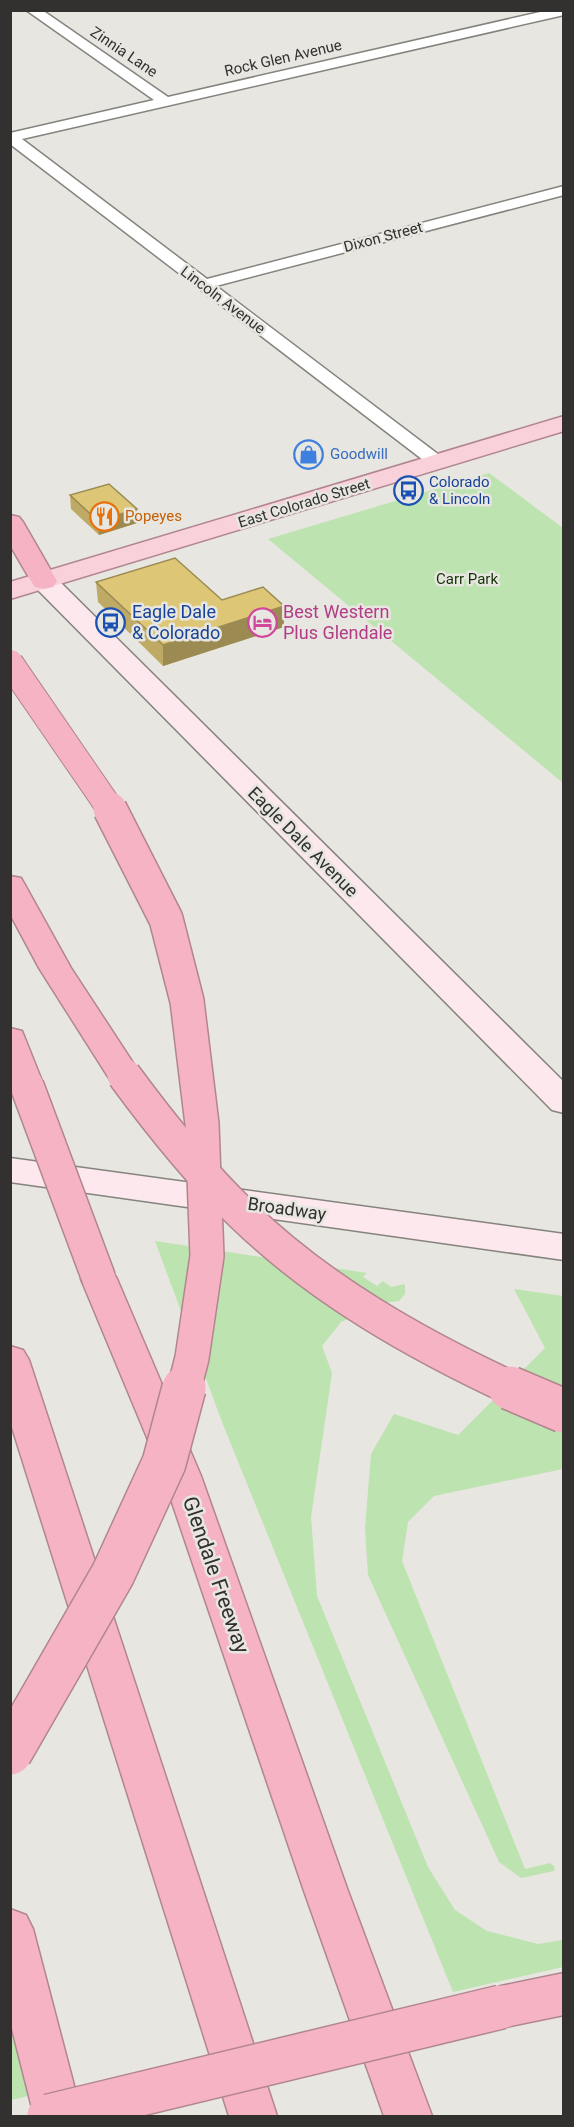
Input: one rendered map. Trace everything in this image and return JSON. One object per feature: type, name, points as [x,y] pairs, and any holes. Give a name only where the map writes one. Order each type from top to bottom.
[{"type":"highway","points":[[10,522],[44,581]]},
{"type":"highway","points":[[10,663],[117,819],[166,919],[188,1001],[202,1124],[207,1256],[192,1358],[164,1463],[113,1574],[10,1753]]},
{"type":"highway","points":[[10,885],[55,968],[124,1075],[155,1117],[210,1183],[261,1233],[318,1277],[390,1324],[467,1368],[564,1411]]},
{"type":"highway","name":"Glendale Freeway","points":[[10,1038],[99,1279],[182,1476],[326,1891],[408,2116]]},
{"type":"highway","points":[[10,1360],[253,2116]]},
{"type":"highway","points":[[10,1929],[58,2116]]},
{"type":"highway","points":[[49,2116],[501,2007],[564,1994]]},
{"type":"main road","name":"East Colorado Street","points":[[10,591],[564,423]]},
{"type":"main road","name":"Eagle Dale Avenue","points":[[44,581],[564,1102]]},
{"type":"main road","name":"Broadway","points":[[10,1170],[564,1247]]},
{"type":"street","name":"Zinnia Lane","points":[[32,10],[166,102]]},
{"type":"street","name":"Rock Glen Avenue","points":[[10,137],[564,11]]},
{"type":"street","name":"Lincoln Avenue","points":[[10,137],[437,462]]},
{"type":"street","name":"Dixon Street","points":[[202,285],[564,190]]},
{"type":"green space","name":"Carr Park","points":[[489,473],[563,528],[563,783],[268,539]]},
{"type":"green space","points":[[155,1241],[367,1273],[363,1277],[377,1286],[383,1281],[391,1287],[405,1284],[405,1294],[399,1301],[383,1303],[341,1322],[322,1346],[332,1373],[311,1517],[317,1596],[428,1867],[455,1910],[487,1931],[538,1944],[563,1940],[563,1967],[453,1992],[222,1422]]},
{"type":"green space","points":[[514,1289],[563,1296],[563,1469],[434,1496],[408,1522],[402,1561],[525,1869],[550,1863],[555,1867],[554,1871],[521,1878],[499,1862],[368,1575],[365,1528],[371,1454],[394,1414],[458,1435],[545,1348]]},
{"type":"green space","points":[[10,2007],[32,2095],[11,2100],[10,2100]]},
{"type":"building","points":[[109,484],[137,509],[98,521],[70,495]]},
{"type":"building","points":[[175,558],[222,600],[263,587],[284,606],[163,645],[96,582]]},
{"type":"place","name":"Goodwill","points":[[309,454]]},
{"type":"place","name":"Colorado & Lincoln","points":[[408,491]]},
{"type":"place","name":"Popeyes","points":[[104,516]]},
{"type":"place","name":"Eagle Dale & Colorado","points":[[111,622]]},
{"type":"place","name":"Best Western Plus Glendale","points":[[262,622]]}]
